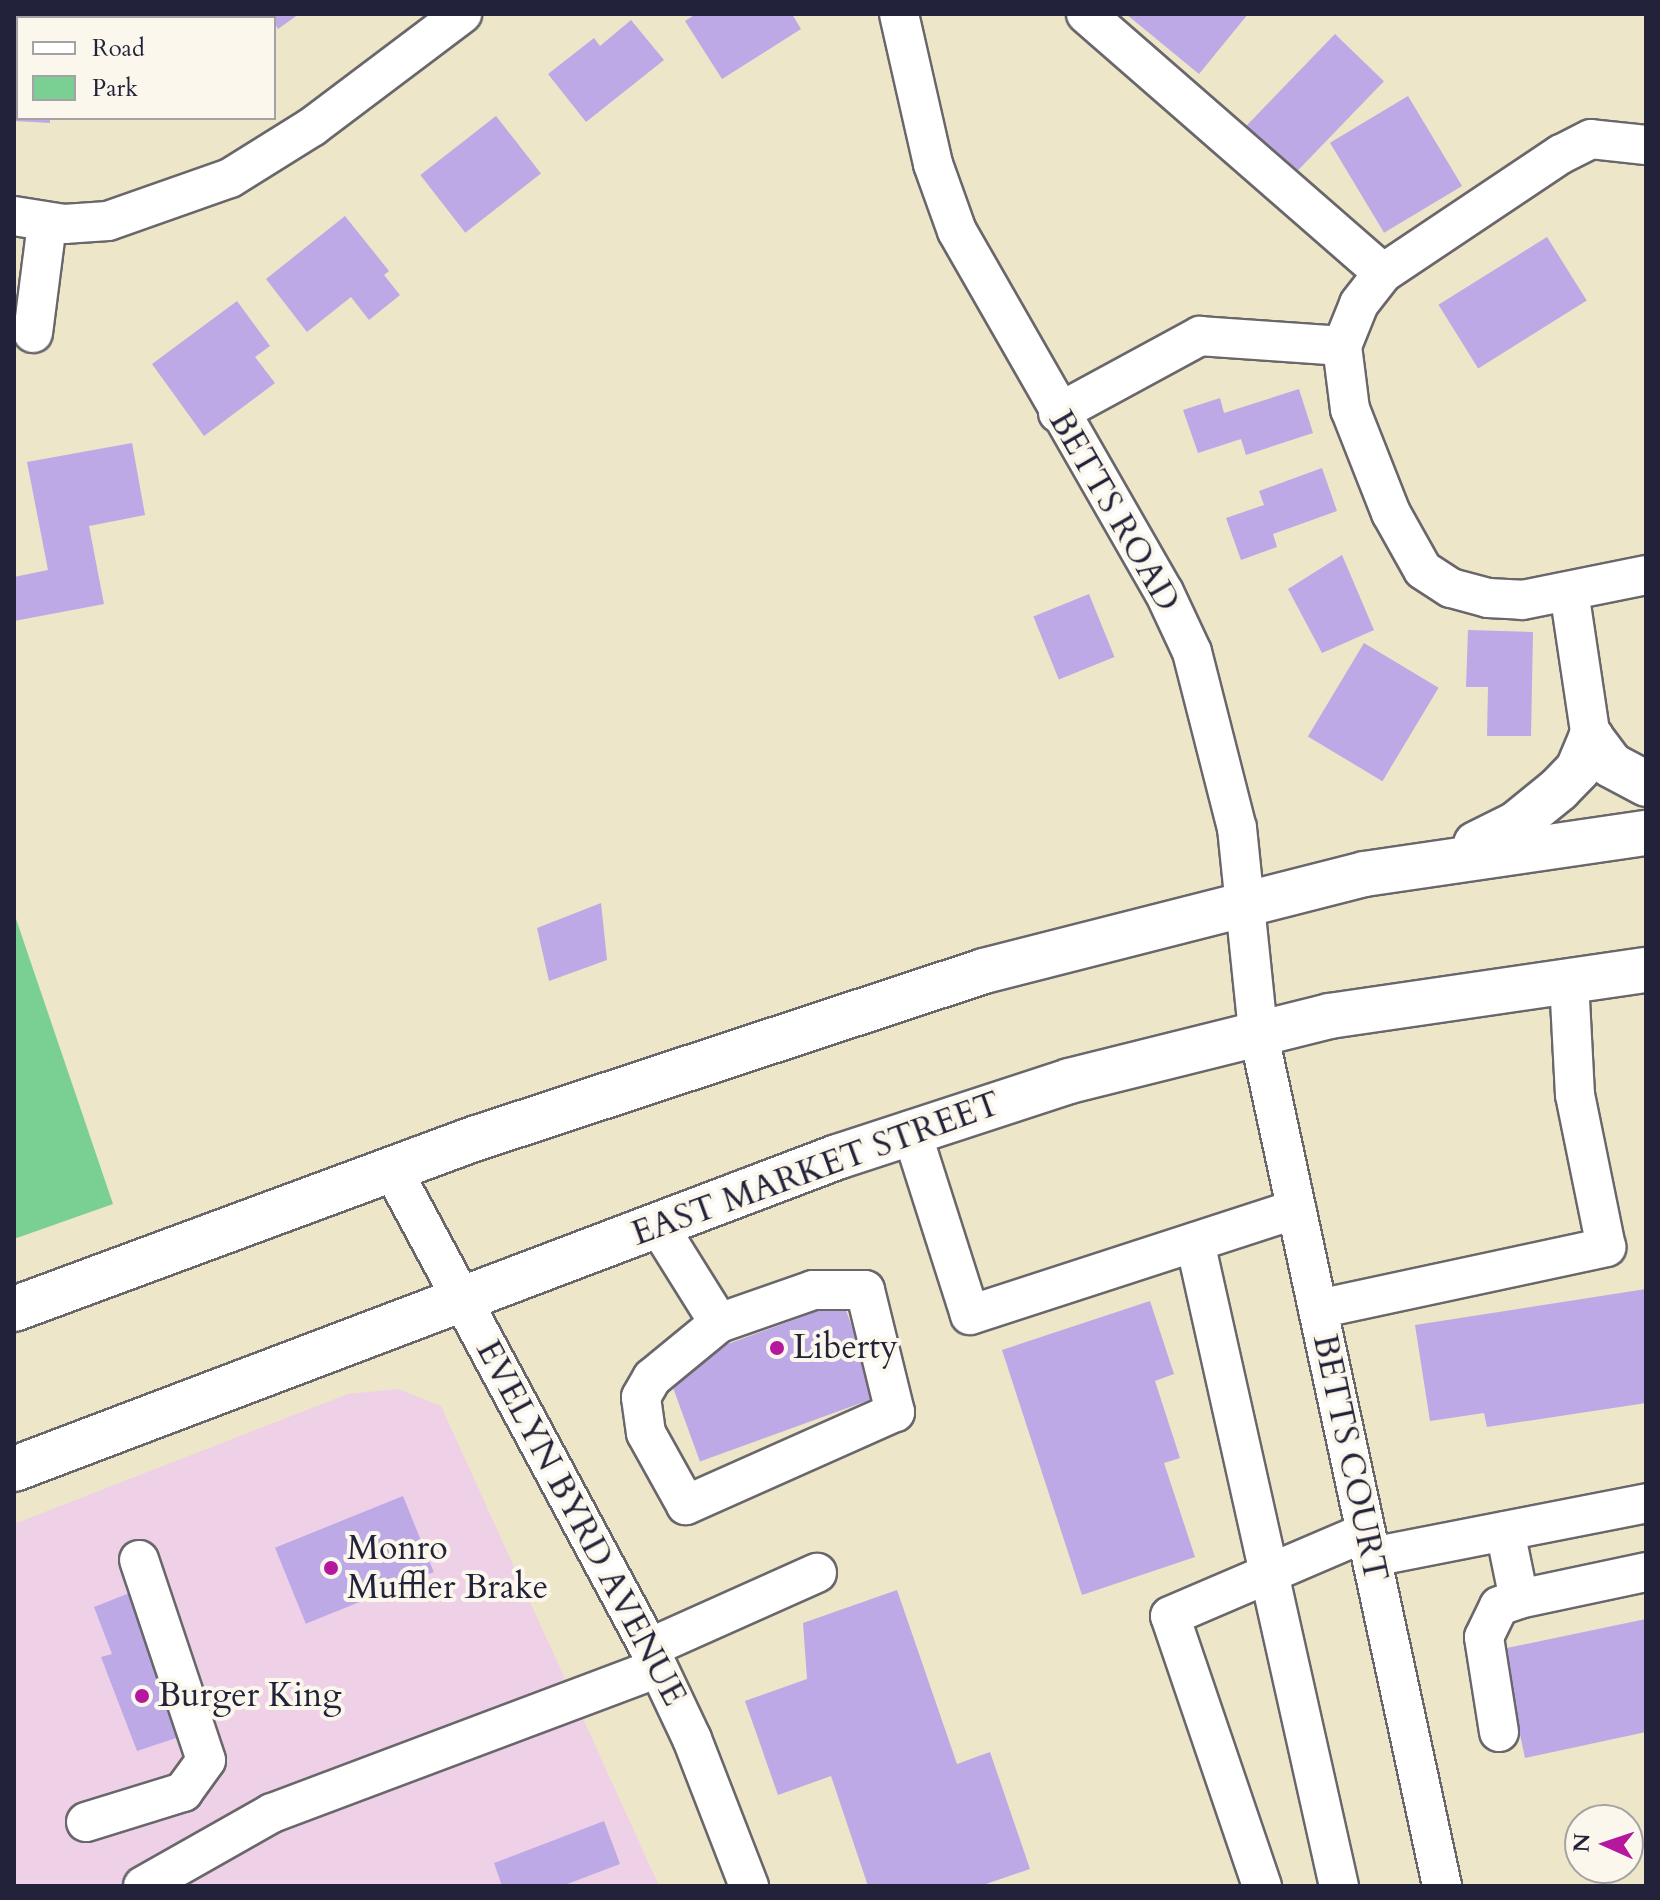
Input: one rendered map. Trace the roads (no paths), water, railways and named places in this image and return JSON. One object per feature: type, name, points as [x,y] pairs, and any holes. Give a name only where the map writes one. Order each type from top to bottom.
[{"type":"highway","points":[[1425,863],[1482,842],[1534,811],[1572,776],[1591,738],[1611,765],[1646,784]]},
{"type":"highway","points":[[14,1309],[392,1169],[984,971],[1245,900],[1425,863],[1646,833]]},
{"type":"highway","name":"EAST MARKET STREET","points":[[14,1469],[461,1297],[659,1227],[911,1130],[1119,1066],[1258,1031],[1569,979],[1646,970]]},
{"type":"street","points":[[33,333],[31,219],[86,224],[129,216],[230,178],[298,136],[462,14]]},
{"type":"street","name":"BETTS ROAD","points":[[899,14],[933,164],[957,231],[1058,413],[1164,592],[1192,652],[1237,828],[1258,1031]]},
{"type":"street","points":[[1086,14],[1383,273]]},
{"type":"street","points":[[1646,145],[1591,139],[1383,273],[1359,304],[1342,346],[1350,409],[1391,513],[1423,570],[1451,588],[1488,598],[1522,600],[1646,575]]},
{"type":"street","points":[[1058,413],[1200,336],[1342,346]]},
{"type":"street","points":[[1569,591],[1591,738]]},
{"type":"street","points":[[1318,1309],[1606,1247],[1575,1095],[1569,979]]},
{"type":"street","name":"BETTS COURT","points":[[1258,1031],[1442,1886]]},
{"type":"street","points":[[911,1130],[970,1315],[1296,1209]]},
{"type":"street","name":"EVELYN BYRD AVENUE","points":[[392,1169],[654,1658],[692,1739],[749,1886]]},
{"type":"street","points":[[659,1227],[719,1323]]},
{"type":"street","points":[[1195,1242],[1339,1886]]},
{"type":"street","points":[[813,1290],[865,1290],[895,1412],[686,1505],[646,1433],[641,1397],[652,1378],[719,1323],[813,1290]]},
{"type":"street","points":[[1262,1886],[1170,1616],[1267,1571],[1369,1545],[1505,1531],[1646,1503]]},
{"type":"street","points":[[1505,1531],[1519,1599]]},
{"type":"street","points":[[86,1822],[183,1792],[206,1760],[139,1560]]},
{"type":"street","points":[[1499,1732],[1484,1637],[1499,1606],[1646,1572]]},
{"type":"street","points":[[143,1886],[272,1813],[654,1658],[817,1573]]},
{"type":"place","name":"Liberty","points":[[777,1348]]},
{"type":"place","name":"Monro Muffler Brake","points":[[331,1568]]},
{"type":"place","name":"Burger King","points":[[142,1696]]}]
